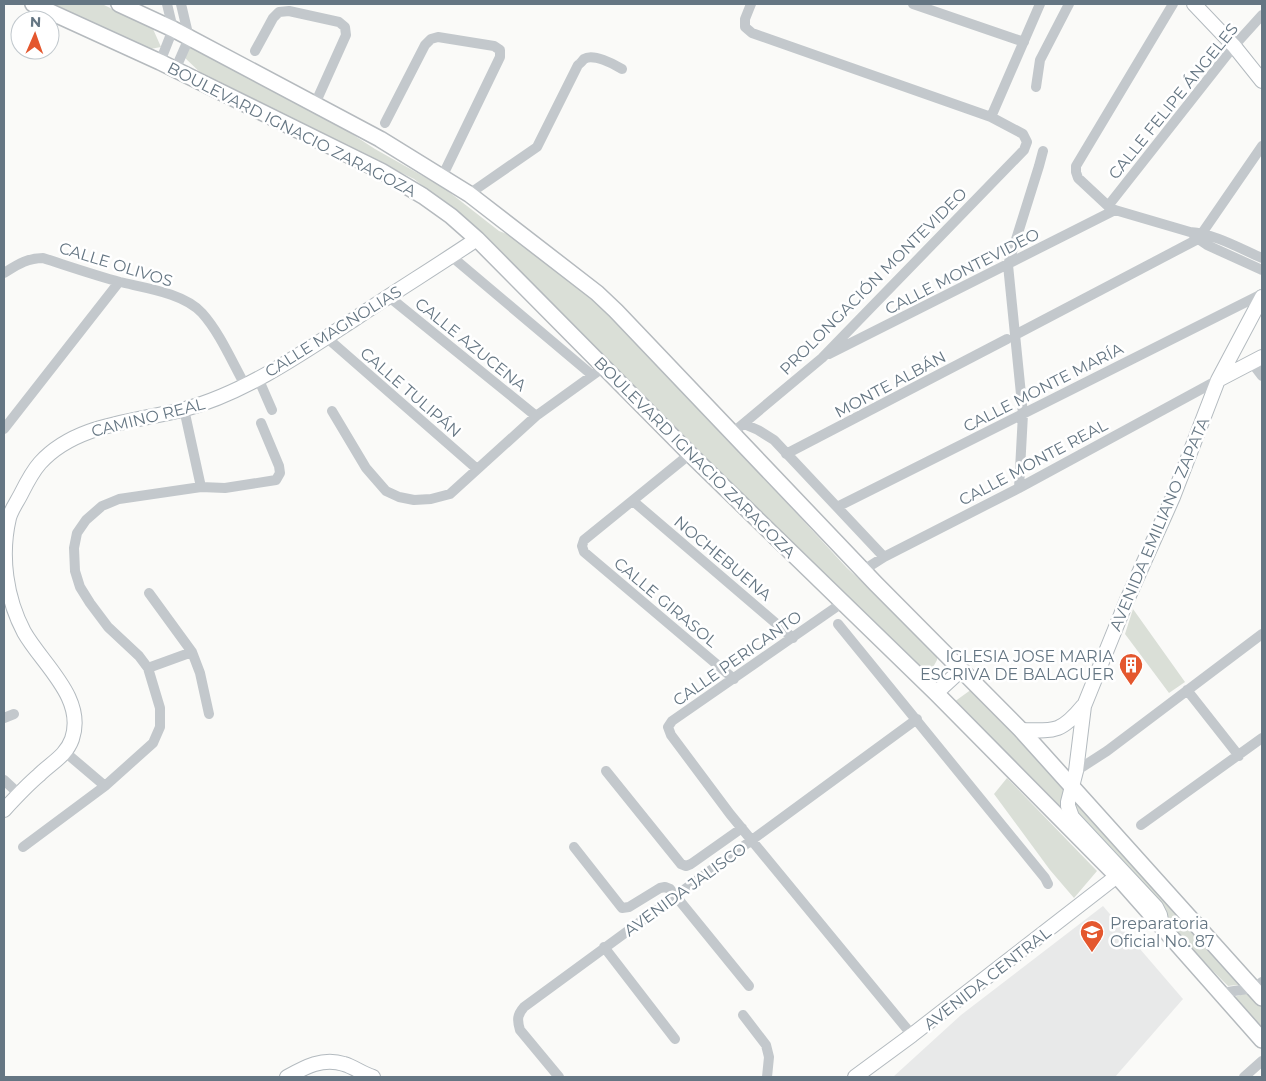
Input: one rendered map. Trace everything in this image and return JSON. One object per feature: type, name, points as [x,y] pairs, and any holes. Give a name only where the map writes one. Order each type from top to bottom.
[{"type":"main road","name":"BOULEVARD IGNACIO ZARAGOZA","points":[[32,4],[160,62],[381,171],[423,196],[451,216],[477,239],[598,371],[690,454],[936,693],[1117,876],[1262,1040]]},
{"type":"main road","name":"BOULEVARD IGNACIO ZARAGOZA","points":[[128,5],[380,139],[442,176],[470,194],[597,294],[616,311],[862,571],[1021,730],[1259,989]]},
{"type":"street","points":[[160,62],[173,29],[167,4]]},
{"type":"street","points":[[176,70],[189,38],[182,9],[190,4]]},
{"type":"street","points":[[752,4],[745,20],[745,27],[752,33],[991,117],[1040,4]]},
{"type":"street","points":[[913,4],[1024,42]]},
{"type":"street","points":[[1036,86],[1040,60],[1069,4]]},
{"type":"street","points":[[1173,4],[1076,166],[1078,178],[1111,208],[1190,232],[1262,258]]},
{"type":"street","points":[[1194,4],[1234,46],[1262,82]]},
{"type":"street","points":[[255,51],[273,18],[280,12],[289,11],[340,22],[346,27],[346,35],[315,104]]},
{"type":"street","name":"CALLE FELIPE ÁNGELES","points":[[1111,208],[1234,46],[1262,15]]},
{"type":"street","points":[[385,123],[425,45],[431,38],[438,37],[494,46],[500,50],[500,57],[442,176]]},
{"type":"street","points":[[470,194],[537,147],[578,65],[583,59],[591,57],[613,63],[622,69]]},
{"type":"street","name":"PROLONGACIÓN MONTEVIDEO","points":[[732,434],[822,358],[1024,150],[1027,142],[1023,134],[991,117]]},
{"type":"street","points":[[1200,236],[1262,146]]},
{"type":"street","points":[[1019,488],[1023,414],[1011,337],[1008,265],[1039,166],[1042,150]]},
{"type":"street","name":"CALLE MONTEVIDEO","points":[[822,358],[1008,265],[1111,208]]},
{"type":"street","points":[[1200,236],[1262,270]]},
{"type":"street","name":"MONTE ALBÁN","points":[[786,454],[1200,236]]},
{"type":"street","name":"CALLE MAGNOLIAS","points":[[212,327],[245,386],[326,337],[477,239]]},
{"type":"street","points":[[332,411],[366,468],[386,491],[399,497],[414,500],[431,499],[450,494],[536,416],[598,371],[451,256]]},
{"type":"street","name":"CALLE OLIVOS","points":[[4,273],[24,260],[43,258],[119,282],[162,292],[190,304],[201,312],[212,327]]},
{"type":"street","points":[[4,429],[119,282]]},
{"type":"street","name":"AVENIDA EMILIANO ZAPATA","points":[[1162,926],[1156,907],[1072,817],[1068,806],[1076,771],[1084,706],[1127,600],[1173,497],[1218,380],[1262,295]]},
{"type":"street","name":"CALLE MONTE MARÍA","points":[[837,507],[1262,295]]},
{"type":"street","name":"CALLE AZUCENA","points":[[388,296],[536,416]]},
{"type":"street","name":"CALLE TULIPÁN","points":[[326,337],[477,469]]},
{"type":"street","points":[[1218,380],[1257,360],[1262,376]]},
{"type":"street","points":[[258,378],[272,410]]},
{"type":"street","name":"CALLE MONTE REAL","points":[[862,571],[884,557],[1019,488],[1218,380]]},
{"type":"street","name":"CAMINO REAL","points":[[66,752],[72,740],[75,724],[71,704],[62,686],[25,633],[10,600],[4,560],[4,544],[9,518],[39,464],[59,446],[91,430],[184,409],[217,399],[245,386]]},
{"type":"street","points":[[184,409],[202,488]]},
{"type":"street","points":[[23,847],[105,786],[153,743],[160,727],[160,708],[148,668],[139,656],[108,627],[90,604],[80,587],[75,571],[74,548],[78,533],[86,520],[102,506],[119,499],[202,488],[225,488],[276,480],[280,473],[261,423]]},
{"type":"street","points":[[744,424],[774,440],[884,557]]},
{"type":"street","points":[[633,501],[690,454]]},
{"type":"street","name":"CALLE GIRASOL","points":[[633,501],[584,540],[582,546],[584,552],[734,679]]},
{"type":"street","name":"NOCHEBUENA","points":[[633,501],[793,638]]},
{"type":"street","points":[[149,593],[192,652],[200,673],[209,714]]},
{"type":"street","name":"CALLE PERICANTO","points":[[842,602],[672,722],[668,727],[671,735],[752,841],[912,1035]]},
{"type":"street","points":[[838,624],[917,719],[1048,884]]},
{"type":"street","points":[[1076,771],[1108,750],[1262,634]]},
{"type":"street","points":[[148,668],[192,652]]},
{"type":"street","points":[[936,693],[961,670]]},
{"type":"street","points":[[1187,690],[1239,756]]},
{"type":"street","points":[[1021,730],[1040,731],[1064,726],[1072,721],[1084,706]]},
{"type":"street","points":[[4,718],[14,714]]},
{"type":"street","name":"AVENIDA JALISCO","points":[[559,1077],[520,1030],[517,1021],[524,1007],[917,719]]},
{"type":"street","points":[[1142,825],[1262,738]]},
{"type":"street","points":[[4,810],[39,774],[66,752],[105,786]]},
{"type":"street","points":[[606,770],[680,864],[686,866],[691,864],[742,828]]},
{"type":"street","points":[[4,780],[19,794]]},
{"type":"street","points":[[574,847],[622,908],[630,907],[660,888],[665,887],[675,895],[749,986]]},
{"type":"street","name":"AVENIDA CENTRAL","points":[[855,1077],[1117,876]]},
{"type":"street","points":[[604,948],[675,1039]]},
{"type":"street","points":[[1222,993],[1259,989]]},
{"type":"street","points":[[743,1016],[766,1045],[769,1058],[768,1077]]},
{"type":"street","points":[[1244,1077],[1262,1061]]},
{"type":"street","points":[[287,1077],[309,1065],[320,1062],[334,1062],[345,1064],[373,1077]]},
{"type":"shaded area","points":[[46,4],[102,4],[153,29],[161,47],[145,50]]},
{"type":"shaded area","points":[[189,45],[306,104],[375,149],[444,188],[499,231],[528,242],[587,287],[847,568],[937,651],[937,660],[932,669],[920,670],[915,666],[569,321],[445,203],[414,179],[206,78],[184,57]]},
{"type":"shaded area","points":[[1133,609],[1185,682],[1169,693],[1125,634]]},
{"type":"shaded area","points":[[972,689],[1066,787],[1061,812],[954,702]]},
{"type":"shaded area","points":[[1007,778],[1097,871],[1074,898],[1050,870],[994,794]]},
{"type":"shaded area","points":[[1077,795],[1245,984],[1228,986],[1185,943],[1078,817],[1072,805]]},
{"type":"shaded area","name":"Preparatoria Oficial No. 87","points":[[1103,906],[1183,999],[1115,1077],[893,1077],[961,1015]]},
{"type":"shaded area","points":[[1253,991],[1262,1002],[1262,1030],[1234,997]]},
{"type":"place","name":"IGLESIA JOSE MARIA ESCRIVA DE BALAGUER","points":[[1131,686]]},
{"type":"place","name":"Preparatoria Oficial No. 87","points":[[1092,953]]}]
